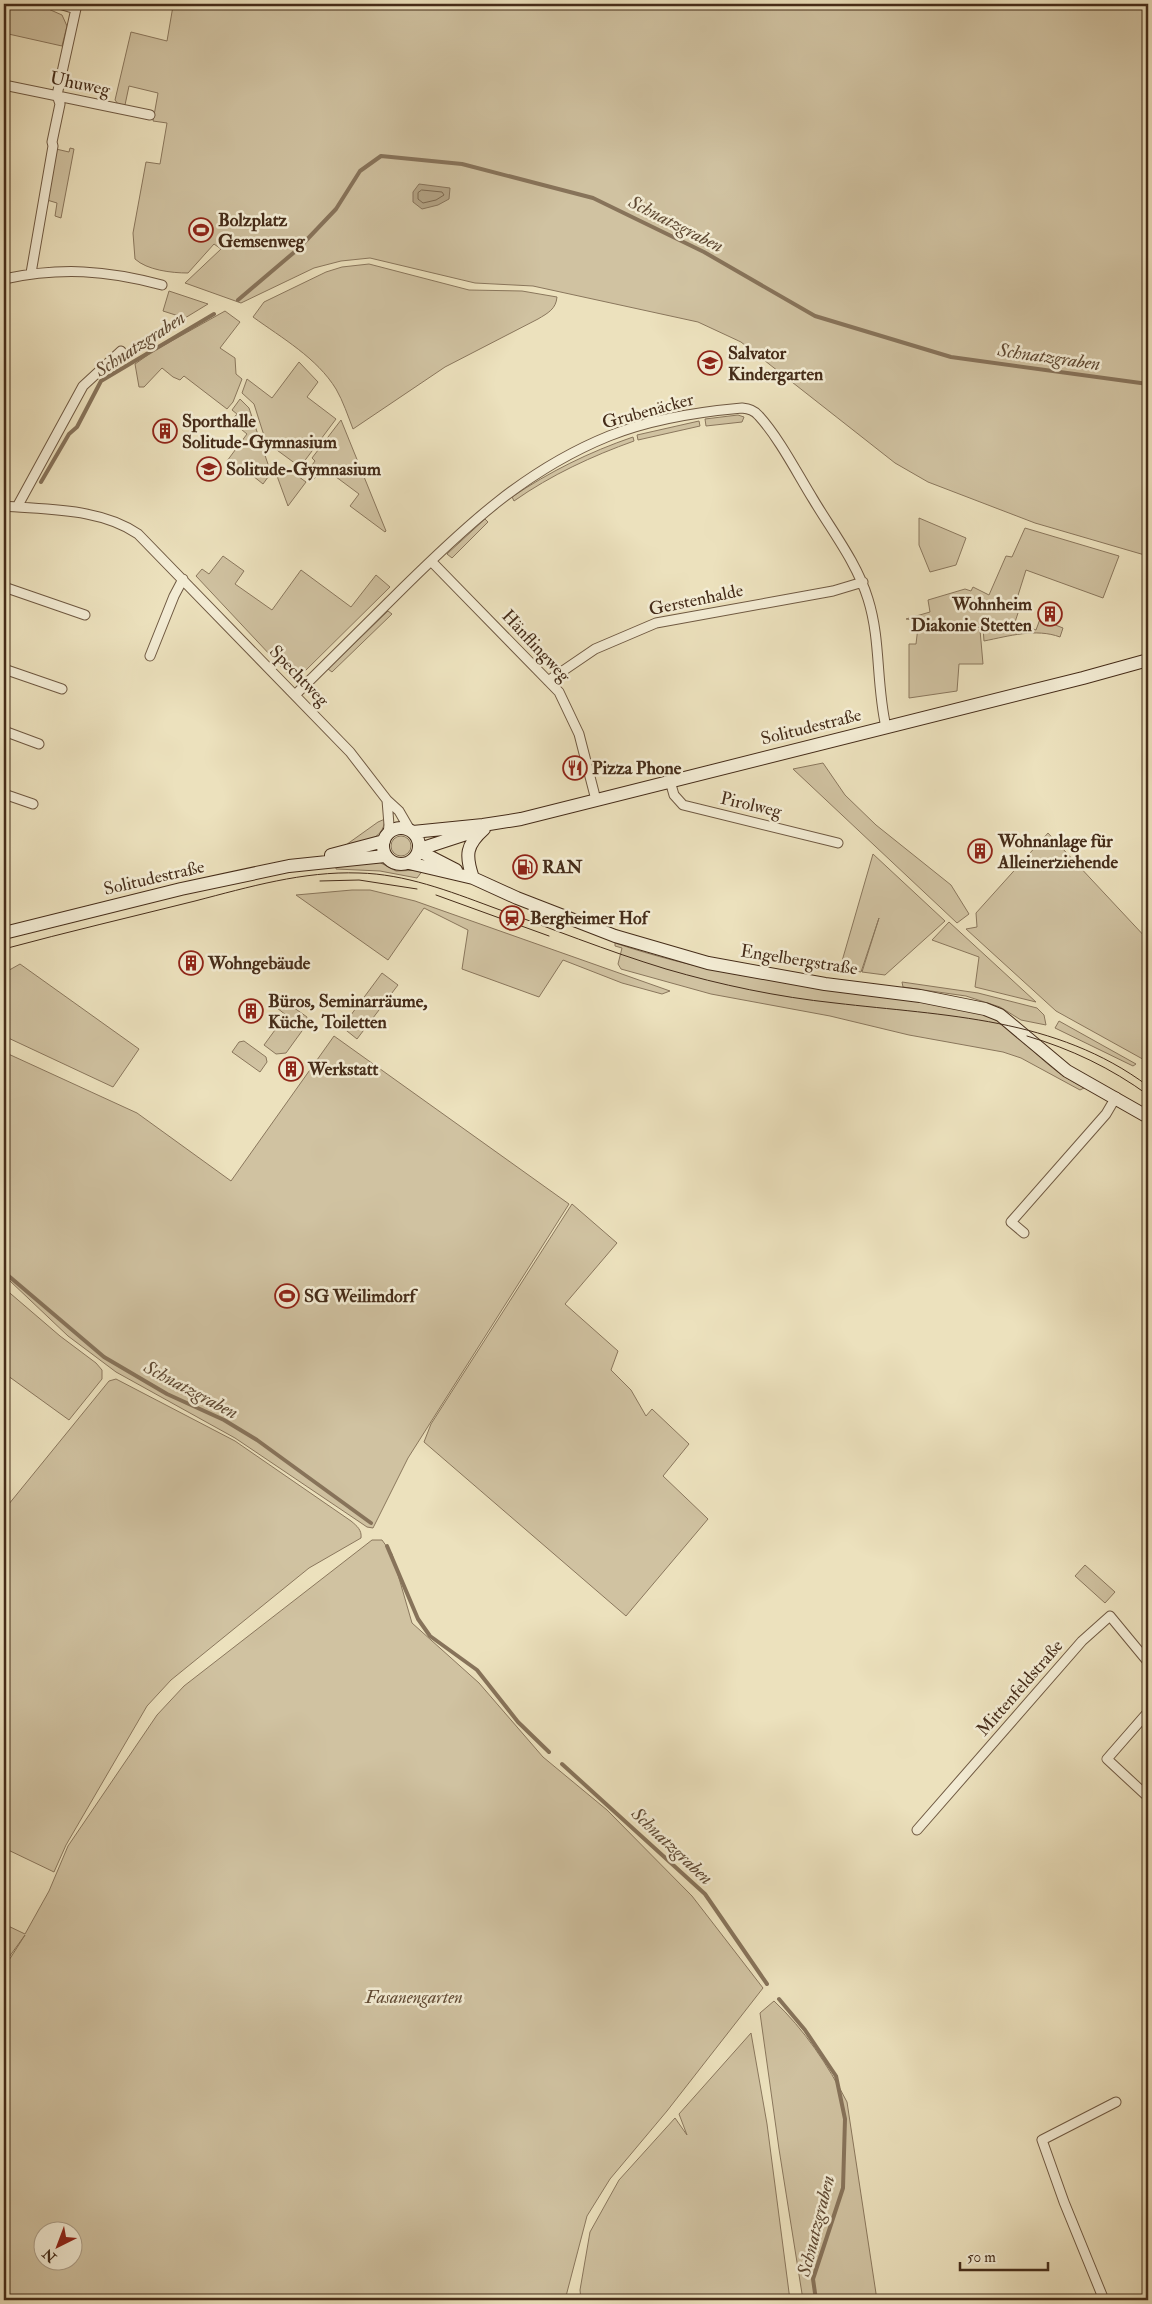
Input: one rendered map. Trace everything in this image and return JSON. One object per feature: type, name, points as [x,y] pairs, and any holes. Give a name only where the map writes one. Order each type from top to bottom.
[{"type":"main road","name":"Solitudestraße","points":[[412,831],[487,825],[596,800],[1083,678],[1148,664]]},
{"type":"main road","name":"Solitudestraße","points":[[419,850],[487,825]]},
{"type":"main road","points":[[468,876],[470,846],[487,825]]},
{"type":"main road","points":[[398,828],[412,831],[419,840],[419,850],[416,858],[410,863],[396,864],[386,856],[386,837],[398,828]]},
{"type":"main road","name":"Solitudestraße","points":[[312,862],[386,837]]},
{"type":"main road","name":"Engelbergstraße","points":[[419,850],[468,876],[517,898],[614,936],[708,963],[825,984],[920,996],[985,1008],[1000,1015],[1067,1070],[1148,1117]]},
{"type":"main road","name":"Solitudestraße","points":[[4,933],[181,889],[312,862],[386,856]]},
{"type":"main road","name":"Engelbergstraße","points":[[410,863],[468,876]]},
{"type":"street","points":[[31,274],[54,146],[52,142],[60,104],[57,95],[77,6],[59,4]]},
{"type":"street","name":"Uhuweg","points":[[4,85],[150,115]]},
{"type":"street","points":[[4,279],[31,274],[87,270],[128,276],[162,285]]},
{"type":"street","points":[[17,507],[83,386],[121,351]]},
{"type":"street","name":"Grubenäcker","points":[[295,695],[431,561],[505,494],[526,479],[609,436],[672,418],[742,408],[751,409],[759,416],[863,582],[874,619],[877,639],[878,691],[886,727]]},
{"type":"street","name":"Spechtweg","points":[[4,506],[32,507],[107,518],[124,524],[138,534],[350,752],[387,800],[399,811],[412,831]]},
{"type":"street","name":"Hänflingweg","points":[[431,561],[559,692],[579,734],[596,800]]},
{"type":"street","points":[[150,656],[174,596],[183,579]]},
{"type":"street","name":"Gerstenhalde","points":[[548,681],[595,649],[656,623],[833,591],[863,582]]},
{"type":"street","points":[[4,587],[85,616]]},
{"type":"street","points":[[4,669],[62,690]]},
{"type":"street","points":[[4,731],[39,744]]},
{"type":"street","name":"Pirolweg","points":[[670,781],[674,795],[683,805],[838,843]]},
{"type":"street","points":[[4,794],[33,804]]},
{"type":"street","points":[[386,837],[389,824],[387,800]]},
{"type":"street","points":[[1024,1233],[1011,1222],[1106,1114],[1116,1097]]},
{"type":"street","name":"Mittenfeldstraße","points":[[917,1830],[1082,1641],[1110,1616],[1148,1662]]},
{"type":"street","points":[[1148,1712],[1107,1759],[1148,1797]]},
{"type":"street","points":[[1104,2300],[1064,2202],[1042,2140],[1116,2102]]},
{"type":"green space","points":[[4,4],[37,4],[62,15],[67,26],[62,46],[4,33]]},
{"type":"green space","points":[[171,4],[1148,4],[1148,556],[1035,523],[928,482],[895,463],[741,342],[698,322],[533,286],[475,283],[370,258],[341,261],[314,268],[241,303],[185,283],[221,249],[214,244],[188,273],[160,270],[140,263],[135,259],[133,233],[146,162],[160,164],[167,123],[153,121],[158,93],[129,86],[125,105],[118,104],[115,100],[131,32],[167,41],[173,6]]},
{"type":"green space","points":[[70,148],[74,149],[61,218],[55,216],[57,203],[47,200],[56,149],[69,152]]},
{"type":"green space","points":[[369,264],[469,290],[522,291],[557,297],[553,308],[545,315],[445,367],[353,429],[336,389],[328,378],[298,349],[253,317],[264,302],[326,272],[342,267]]},
{"type":"green space","points":[[169,291],[208,304],[185,318],[163,311]]},
{"type":"green space","points":[[225,311],[240,322],[220,348],[235,358],[236,374],[242,379],[233,402],[227,409],[184,376],[180,380],[162,368],[144,387],[139,387],[135,364],[152,352]]},
{"type":"green space","points":[[299,362],[318,382],[307,397],[336,419],[300,467],[266,442],[254,404],[242,393],[247,379],[272,398]]},
{"type":"green space","points":[[240,399],[249,408],[271,473],[263,484],[248,472],[245,476],[227,461],[247,434],[231,421],[237,414],[232,410]]},
{"type":"green space","points":[[738,415],[744,417],[742,422],[706,426],[705,419]]},
{"type":"green space","points":[[341,420],[385,532],[350,506],[359,494],[324,468],[314,479],[306,473],[315,461],[312,458]]},
{"type":"green space","points":[[699,421],[700,426],[638,440],[637,435]]},
{"type":"green space","points":[[633,437],[634,441],[572,467],[514,501],[512,497],[540,479],[585,456]]},
{"type":"green space","points":[[284,466],[306,482],[288,506],[277,476]]},
{"type":"green space","points":[[919,518],[966,538],[956,565],[930,572],[919,545]]},
{"type":"green space","points":[[485,519],[488,522],[452,558],[447,554]]},
{"type":"green space","points":[[1025,528],[1119,556],[1103,598],[1026,570],[1014,608],[1019,610],[1015,622],[1036,630],[1040,619],[1063,628],[1060,637],[1051,634],[1032,633],[984,641],[983,628],[906,619],[930,612],[928,600],[965,589],[971,591],[973,587],[989,595],[1006,556],[1012,557]]},
{"type":"green space","points":[[223,556],[244,571],[235,584],[272,610],[301,570],[351,607],[376,575],[390,587],[304,672],[292,675],[287,673],[196,576],[202,569],[209,574]]},
{"type":"green space","points":[[388,611],[392,614],[332,672],[328,669]]},
{"type":"green space","points":[[918,627],[980,630],[983,664],[959,664],[957,691],[909,698],[909,644],[916,644]]},
{"type":"green space","points":[[823,763],[845,795],[876,825],[951,885],[969,914],[957,923],[793,769]]},
{"type":"green space","points":[[385,819],[383,827],[376,837],[343,847],[378,822]]},
{"type":"green space","points":[[1048,833],[1148,940],[1148,1062],[1056,1011],[966,929],[977,927],[976,913]]},
{"type":"green space","points":[[401,836],[408,839],[411,846],[408,853],[401,856],[394,853],[391,846],[394,839]]},
{"type":"green space","points":[[873,854],[945,921],[885,975],[862,972],[879,918],[861,972],[840,968]]},
{"type":"green space","points":[[379,862],[396,871],[423,870],[417,878],[380,871],[336,869],[336,867]]},
{"type":"green space","points":[[370,890],[415,901],[670,991],[662,994],[622,983],[563,960],[539,997],[462,969],[468,930],[424,908],[388,960],[296,895]]},
{"type":"green space","points":[[949,922],[1036,1002],[975,987],[979,957],[932,940]]},
{"type":"green space","points":[[615,943],[733,974],[822,988],[920,1000],[971,1011],[987,1016],[1004,1025],[1053,1068],[1084,1088],[1080,1090],[1021,1058],[1003,1052],[909,1035],[830,1016],[711,994],[621,969],[618,964],[622,948],[615,946]]},
{"type":"green space","points":[[20,964],[139,1049],[113,1087],[4,1036],[4,973]]},
{"type":"green space","points":[[382,973],[398,985],[357,1039],[342,1027]]},
{"type":"green space","points":[[902,982],[978,993],[1037,1008],[1044,1015],[1046,1025],[1021,1020],[1000,1007],[966,996],[903,987]]},
{"type":"green space","points":[[283,1000],[307,1017],[307,1024],[286,1053],[276,1054],[264,1045],[286,1015],[277,1008]]},
{"type":"green space","points":[[1059,1021],[1136,1064],[1133,1066],[1055,1028]]},
{"type":"green space","name":"SG Weilimdorf","points":[[334,1036],[569,1204],[408,1458],[373,1528],[367,1527],[235,1438],[116,1372],[68,1336],[10,1281],[4,1278],[4,1052],[137,1113],[231,1181]]},
{"type":"green space","points":[[244,1041],[266,1057],[267,1062],[260,1072],[232,1052],[239,1042]]},
{"type":"green space","points":[[572,1204],[617,1243],[565,1304],[618,1351],[611,1370],[631,1390],[646,1416],[652,1409],[689,1444],[663,1476],[708,1519],[626,1616],[424,1442],[431,1424]]},
{"type":"green space","points":[[4,1288],[60,1336],[96,1363],[102,1370],[102,1379],[69,1420],[4,1373]]},
{"type":"green space","points":[[116,1379],[235,1441],[351,1521],[360,1530],[361,1538],[309,1568],[171,1680],[147,1706],[66,1845],[54,1872],[4,1848],[4,1510],[109,1381]]},
{"type":"green space","name":"Fasanengarten","points":[[372,1540],[382,1540],[392,1554],[412,1623],[479,1683],[543,1757],[607,1810],[692,1896],[763,1988],[667,2111],[610,2179],[587,2216],[565,2300],[4,2300],[4,1968],[25,1935],[4,1964],[4,1924],[25,1934],[49,1891],[68,1846],[157,1715],[184,1686]]},
{"type":"green space","points":[[1085,1565],[1115,1592],[1105,1603],[1075,1576]]},
{"type":"green space","points":[[774,2001],[815,2048],[847,2102],[877,2300],[803,2300],[760,2013]]},
{"type":"green space","points":[[751,2033],[767,2124],[790,2300],[581,2300],[580,2290],[590,2232],[619,2180],[675,2118],[687,2135],[679,2114]]},
{"type":"water","points":[[419,184],[450,188],[449,199],[438,205],[422,209],[413,202],[413,192]]},
{"type":"waterway","name":"Schnatzgraben","points":[[238,300],[298,249],[336,209],[360,171],[381,156],[462,164],[593,198],[704,252],[815,316],[951,357],[1148,384]]},
{"type":"waterway","name":"Schnatzgraben","points":[[41,482],[69,434],[77,427],[101,381],[214,314]]},
{"type":"waterway","name":"Schnatzgraben","points":[[4,1272],[104,1357],[167,1394],[224,1420],[257,1440],[371,1523]]},
{"type":"waterway","name":"Schnatzgraben","points":[[387,1546],[418,1619],[430,1636],[477,1670],[518,1722],[549,1752]]},
{"type":"waterway","name":"Schnatzgraben","points":[[562,1764],[705,1894],[767,1984]]},
{"type":"waterway","name":"Schnatzgraben","points":[[779,1999],[805,2030],[836,2076],[845,2119],[843,2188],[813,2279],[816,2300]]},
{"type":"tram line","points":[[4,949],[236,890],[297,877],[338,873],[393,876],[443,889],[622,955],[708,980],[792,997],[958,1017],[1038,1033],[1076,1046],[1113,1063],[1148,1086]]},
{"type":"tram line","points":[[320,881],[359,880],[417,889]]},
{"type":"tram line","points":[[436,895],[549,936]]},
{"type":"tram line","points":[[1027,1036],[1090,1060],[1120,1076],[1148,1095]]},
{"type":"place","name":"Bolzplatz Gemsenweg","points":[[201,230]]},
{"type":"place","name":"Salvator Kindergarten","points":[[710,363]]},
{"type":"place","name":"Sporthalle Solitude-Gymnasium","points":[[165,431]]},
{"type":"place","name":"Solitude-Gymnasium","points":[[209,469]]},
{"type":"place","name":"Wohnheim Diakonie Stetten","points":[[1050,614]]},
{"type":"place","name":"Pizza Phone","points":[[575,768]]},
{"type":"place","name":"Wohnanlage für Alleinerziehende","points":[[980,851]]},
{"type":"place","name":"RAN","points":[[525,867]]},
{"type":"place","name":"Bergheimer Hof","points":[[512,918]]},
{"type":"place","name":"Wohngebäude","points":[[191,963]]},
{"type":"place","name":"Büros, Seminarräume, Küche, Toiletten","points":[[251,1011]]},
{"type":"place","name":"Werkstatt","points":[[291,1069]]},
{"type":"place","name":"SG Weilimdorf","points":[[287,1296]]}]
